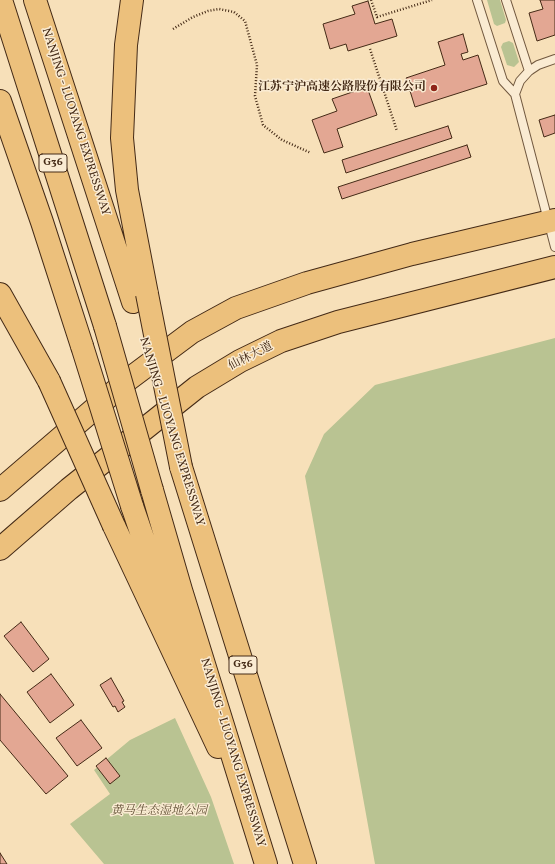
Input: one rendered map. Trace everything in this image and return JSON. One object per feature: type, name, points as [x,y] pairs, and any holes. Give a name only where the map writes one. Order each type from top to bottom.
[{"type":"main road","name":"NANJING - LUOYANG EXPRESSWAY","points":[[1,0],[105,326],[152,490],[266,864]]},
{"type":"main road","name":"NANJING - LUOYANG EXPRESSWAY","points":[[35,0],[140,298],[181,467],[305,864]]},
{"type":"main road","points":[[132,0],[126,45],[122,138],[140,298]]},
{"type":"main road","points":[[0,101],[42,222],[132,506],[163,596],[251,817]]},
{"type":"main road","points":[[0,490],[129,379],[192,332],[236,308],[315,281],[412,254],[552,221]]},
{"type":"main road","name":"仙林大道","points":[[0,549],[69,489],[197,387],[240,361],[281,341],[338,322],[555,267]]},
{"type":"main road","points":[[0,294],[49,381],[114,526],[251,817]]},
{"type":"lane","points":[[477,0],[503,81],[515,94],[552,221],[555,247]]},
{"type":"lane","points":[[506,0],[529,71]]},
{"type":"lane","points":[[515,94],[520,81],[529,71],[538,65],[555,59]]},
{"type":"path","points":[[371,0],[377,17],[432,0]]},
{"type":"path","points":[[173,29],[193,17],[208,11],[219,9],[234,12],[245,21],[257,65],[255,96],[263,125],[282,140],[311,153]]},
{"type":"path","points":[[370,49],[397,132]]},
{"type":"green space","points":[[487,0],[500,0],[506,20],[505,23],[497,26],[494,24]]},
{"type":"green space","points":[[509,41],[513,43],[519,62],[514,67],[507,65],[501,47],[503,43]]},
{"type":"green space","points":[[555,338],[555,864],[375,864],[305,476],[324,434],[375,385]]},
{"type":"green space","name":"黄马生态湿地公园","points":[[175,718],[211,797],[234,864],[104,864],[70,824],[110,794],[94,770],[130,740]]},
{"type":"building","points":[[540,0],[555,0],[555,35],[537,41],[529,13],[543,9]]},
{"type":"building","points":[[368,1],[375,24],[392,19],[397,36],[348,51],[346,44],[330,49],[323,24],[355,14],[352,6]]},
{"type":"building","points":[[463,34],[468,52],[461,54],[463,60],[478,55],[487,84],[415,107],[406,78],[445,65],[438,42]]},
{"type":"building","points":[[367,87],[377,115],[337,129],[343,147],[324,153],[312,120],[337,111],[332,99]]},
{"type":"building","points":[[555,115],[555,133],[544,137],[539,120]]},
{"type":"building","points":[[448,126],[452,138],[346,173],[342,160]]},
{"type":"building","points":[[467,145],[471,157],[342,199],[338,187]]},
{"type":"building","points":[[21,622],[49,659],[33,672],[4,636]]},
{"type":"building","points":[[51,674],[74,705],[50,723],[27,692]]},
{"type":"building","points":[[111,678],[124,701],[122,702],[125,707],[118,712],[115,706],[113,707],[100,685]]},
{"type":"building","points":[[0,694],[68,776],[46,794],[0,740]]},
{"type":"building","points":[[81,720],[102,748],[77,766],[56,738]]},
{"type":"building","points":[[106,758],[120,776],[110,784],[96,766]]},
{"type":"building","points":[[0,853],[7,864],[0,864]]},
{"type":"place","name":"江苏宁沪高速公路股份有限公司","points":[[434,88]]}]
